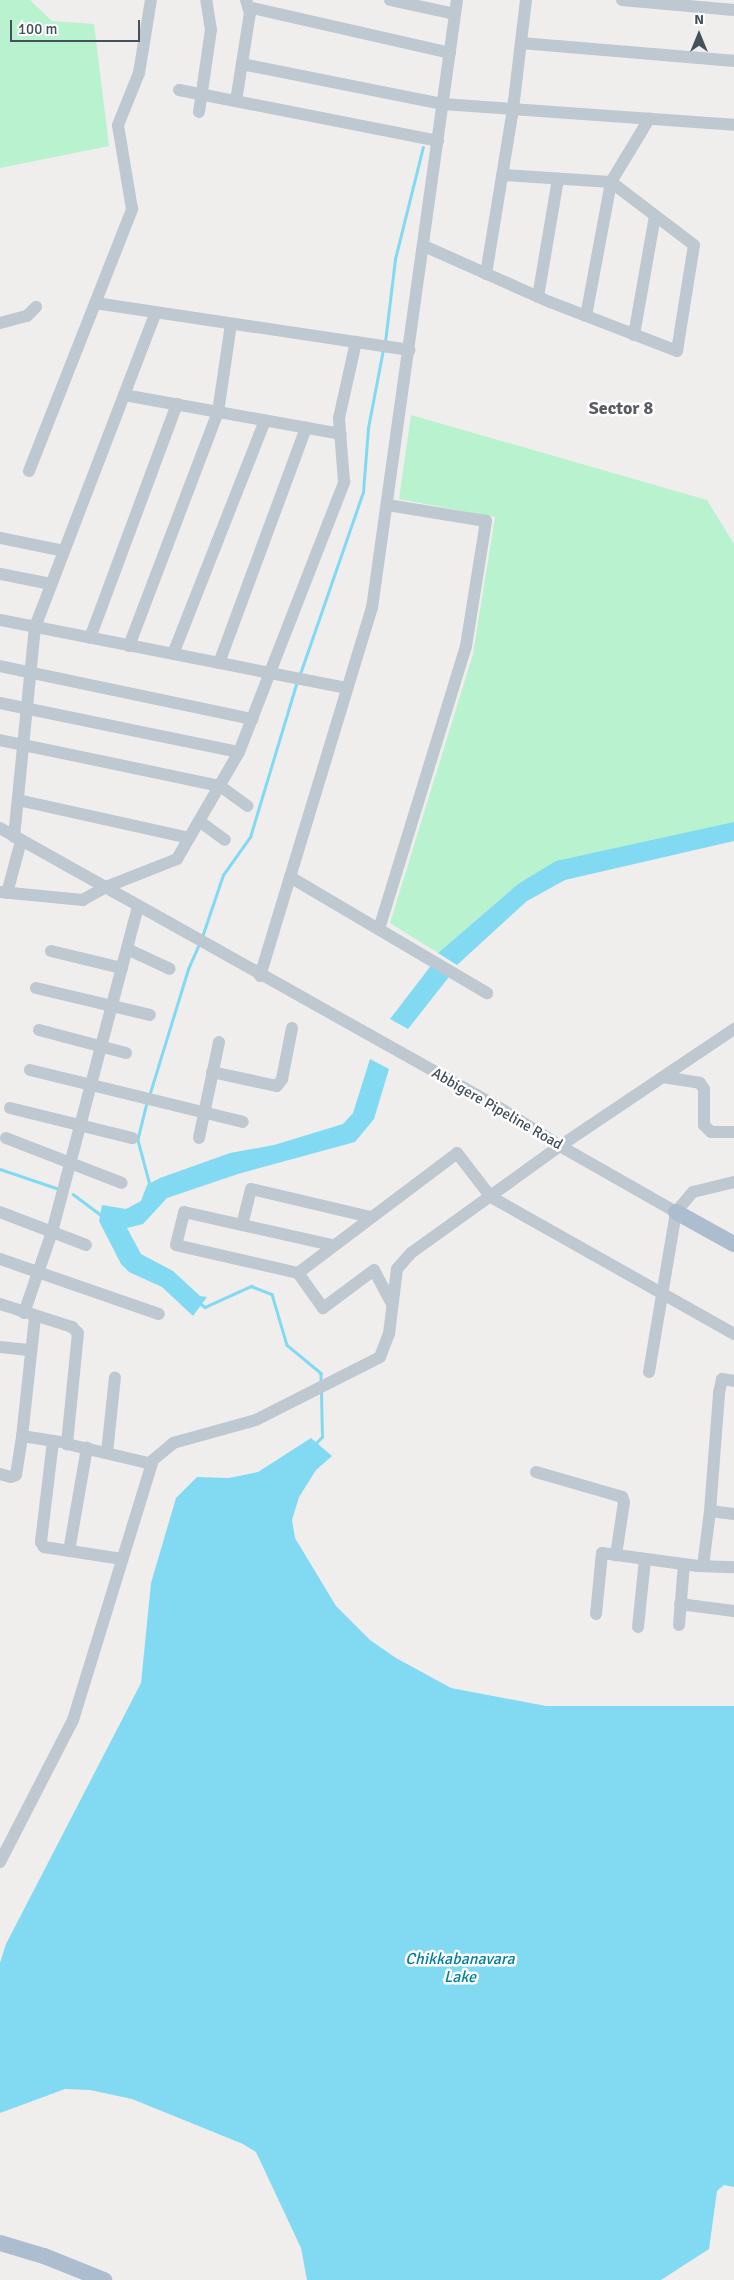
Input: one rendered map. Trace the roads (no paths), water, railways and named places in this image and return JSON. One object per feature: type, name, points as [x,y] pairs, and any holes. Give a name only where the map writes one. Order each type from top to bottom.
[{"type":"main road","name":"Abbigere Pipeline Road","points":[[676,1212],[734,1244]]},
{"type":"main road","points":[[0,2243],[77,2274],[104,2280]]},
{"type":"street","points":[[29,471],[132,208],[118,125],[139,73],[151,0]]},
{"type":"street","points":[[199,112],[211,30],[206,0]]},
{"type":"street","points":[[390,0],[455,14]]},
{"type":"street","points":[[260,976],[372,608],[410,350],[457,0]]},
{"type":"street","points":[[486,274],[513,109],[526,0]]},
{"type":"street","points":[[622,0],[734,10]]},
{"type":"street","points":[[236,101],[242,64],[247,4],[450,53]]},
{"type":"street","points":[[521,43],[734,61]]},
{"type":"street","points":[[242,64],[443,104],[734,125]]},
{"type":"street","points":[[179,90],[438,141]]},
{"type":"street","points":[[586,316],[611,182],[649,118]]},
{"type":"street","points":[[424,246],[538,297],[677,351],[694,245],[611,182],[502,175]]},
{"type":"street","points":[[538,297],[558,178]]},
{"type":"street","points":[[634,335],[655,216]]},
{"type":"street","points":[[95,304],[410,350]]},
{"type":"street","points":[[0,323],[27,316],[36,307]]},
{"type":"street","points":[[156,312],[35,627],[18,800],[18,838],[4,892],[83,900],[106,887],[178,859],[239,752],[344,482],[339,418],[356,342]]},
{"type":"street","points":[[129,646],[218,412],[231,324]]},
{"type":"street","points":[[124,395],[340,434]]},
{"type":"street","points":[[90,638],[177,404]]},
{"type":"street","points":[[172,654],[264,420]]},
{"type":"street","points":[[218,663],[306,428]]},
{"type":"street","points":[[379,929],[466,646],[486,521],[387,505]]},
{"type":"street","points":[[0,538],[64,551]]},
{"type":"street","points":[[0,574],[51,584]]},
{"type":"street","points":[[0,620],[348,688]]},
{"type":"street","points":[[0,666],[252,719]]},
{"type":"street","points":[[0,703],[239,752]]},
{"type":"street","points":[[0,740],[220,786],[248,806]]},
{"type":"street","points":[[18,800],[189,838]]},
{"type":"street","points":[[199,821],[225,840]]},
{"type":"street","name":"Abbigere Pipeline Road","points":[[0,828],[260,976],[500,1108],[560,1146],[676,1212]]},
{"type":"street","points":[[290,877],[488,993]]},
{"type":"street","points":[[0,1474],[10,1477],[16,1475],[31,1350],[30,1315],[39,1271],[82,1125],[138,906]]},
{"type":"street","points":[[127,949],[170,969]]},
{"type":"street","points":[[51,951],[122,968]]},
{"type":"street","points":[[36,988],[150,1015]]},
{"type":"street","points":[[212,1072],[277,1086],[282,1078],[292,1028]]},
{"type":"street","points":[[0,1862],[73,1720],[152,1464],[164,1448],[173,1443],[256,1420],[349,1373],[384,1352],[393,1305],[397,1269],[403,1261],[560,1146],[734,1029]]},
{"type":"street","points":[[38,1030],[126,1053]]},
{"type":"street","points":[[198,1138],[219,1042]]},
{"type":"street","points":[[30,1070],[243,1122]]},
{"type":"street","points":[[662,1077],[700,1083],[704,1089],[704,1125],[710,1132],[734,1132]]},
{"type":"street","points":[[10,1108],[132,1138]]},
{"type":"street","points":[[6,1138],[122,1184]]},
{"type":"street","points":[[298,1272],[458,1153],[491,1196],[734,1334]]},
{"type":"street","points":[[649,1372],[676,1212],[694,1192],[734,1182]]},
{"type":"street","points":[[242,1225],[251,1189],[370,1217]]},
{"type":"street","points":[[0,1212],[86,1245]]},
{"type":"street","points":[[332,1245],[184,1212],[176,1245],[298,1272],[323,1308],[374,1270],[393,1305]]},
{"type":"street","points":[[0,1259],[159,1314]]},
{"type":"street","points":[[0,1304],[72,1327],[78,1333],[67,1444]]},
{"type":"street","points":[[0,1347],[31,1350]]},
{"type":"street","points":[[107,1453],[115,1377]]},
{"type":"street","points":[[704,1566],[719,1393],[722,1380],[734,1381]]},
{"type":"street","points":[[22,1436],[87,1448],[152,1464]]},
{"type":"street","points":[[53,1441],[40,1536],[44,1547],[122,1559]]},
{"type":"street","points":[[69,1551],[87,1448]]},
{"type":"street","points":[[536,1472],[622,1497],[624,1502],[616,1555]]},
{"type":"street","points":[[710,1511],[734,1514]]},
{"type":"street","points":[[596,1614],[602,1553],[684,1564],[734,1567]]},
{"type":"street","points":[[638,1627],[645,1559]]},
{"type":"street","points":[[679,1625],[684,1564]]},
{"type":"street","points":[[680,1604],[734,1611]]},
{"type":"water","points":[[734,822],[734,841],[565,880],[527,901],[457,965],[438,953],[518,884],[556,861]]},
{"type":"water","points":[[433,963],[452,973],[408,1029],[390,1019]]},
{"type":"water","points":[[370,1059],[389,1069],[374,1119],[355,1142],[238,1174],[167,1198],[143,1224],[127,1228],[141,1254],[173,1271],[200,1296],[207,1297],[193,1316],[162,1287],[129,1272],[121,1264],[99,1221],[102,1205],[126,1209],[141,1201],[147,1185],[160,1178],[230,1153],[274,1145],[343,1124],[353,1113]]},
{"type":"water","name":"Chikkabanavara Lake","points":[[311,1438],[332,1456],[316,1470],[299,1497],[292,1520],[295,1538],[336,1606],[370,1640],[396,1658],[451,1688],[546,1706],[734,1706],[734,2187],[724,2185],[717,2191],[709,2249],[661,2280],[307,2280],[301,2248],[256,2152],[243,2144],[132,2099],[90,2090],[65,2089],[0,2113],[0,1963],[6,1944],[141,1683],[151,1583],[176,1498],[197,1477],[229,1478],[258,1472]]},
{"type":"waterway","points":[[385,342],[395,259],[423,147]]},
{"type":"waterway","points":[[300,674],[363,492],[368,428],[383,349]]},
{"type":"waterway","points":[[202,937],[223,875],[250,837],[297,681]]},
{"type":"waterway","points":[[149,1096],[188,969],[199,944]]},
{"type":"waterway","points":[[147,1103],[138,1140],[150,1185]]},
{"type":"waterway","points":[[0,1169],[59,1189]]},
{"type":"waterway","points":[[73,1194],[101,1215]]},
{"type":"waterway","points":[[201,1304],[205,1307],[251,1286],[272,1294],[287,1345],[321,1373],[321,1381]]},
{"type":"waterway","points":[[315,1444],[322,1437],[321,1392]]},
{"type":"district","name":"Sector 8","points":[[621,408]]}]
